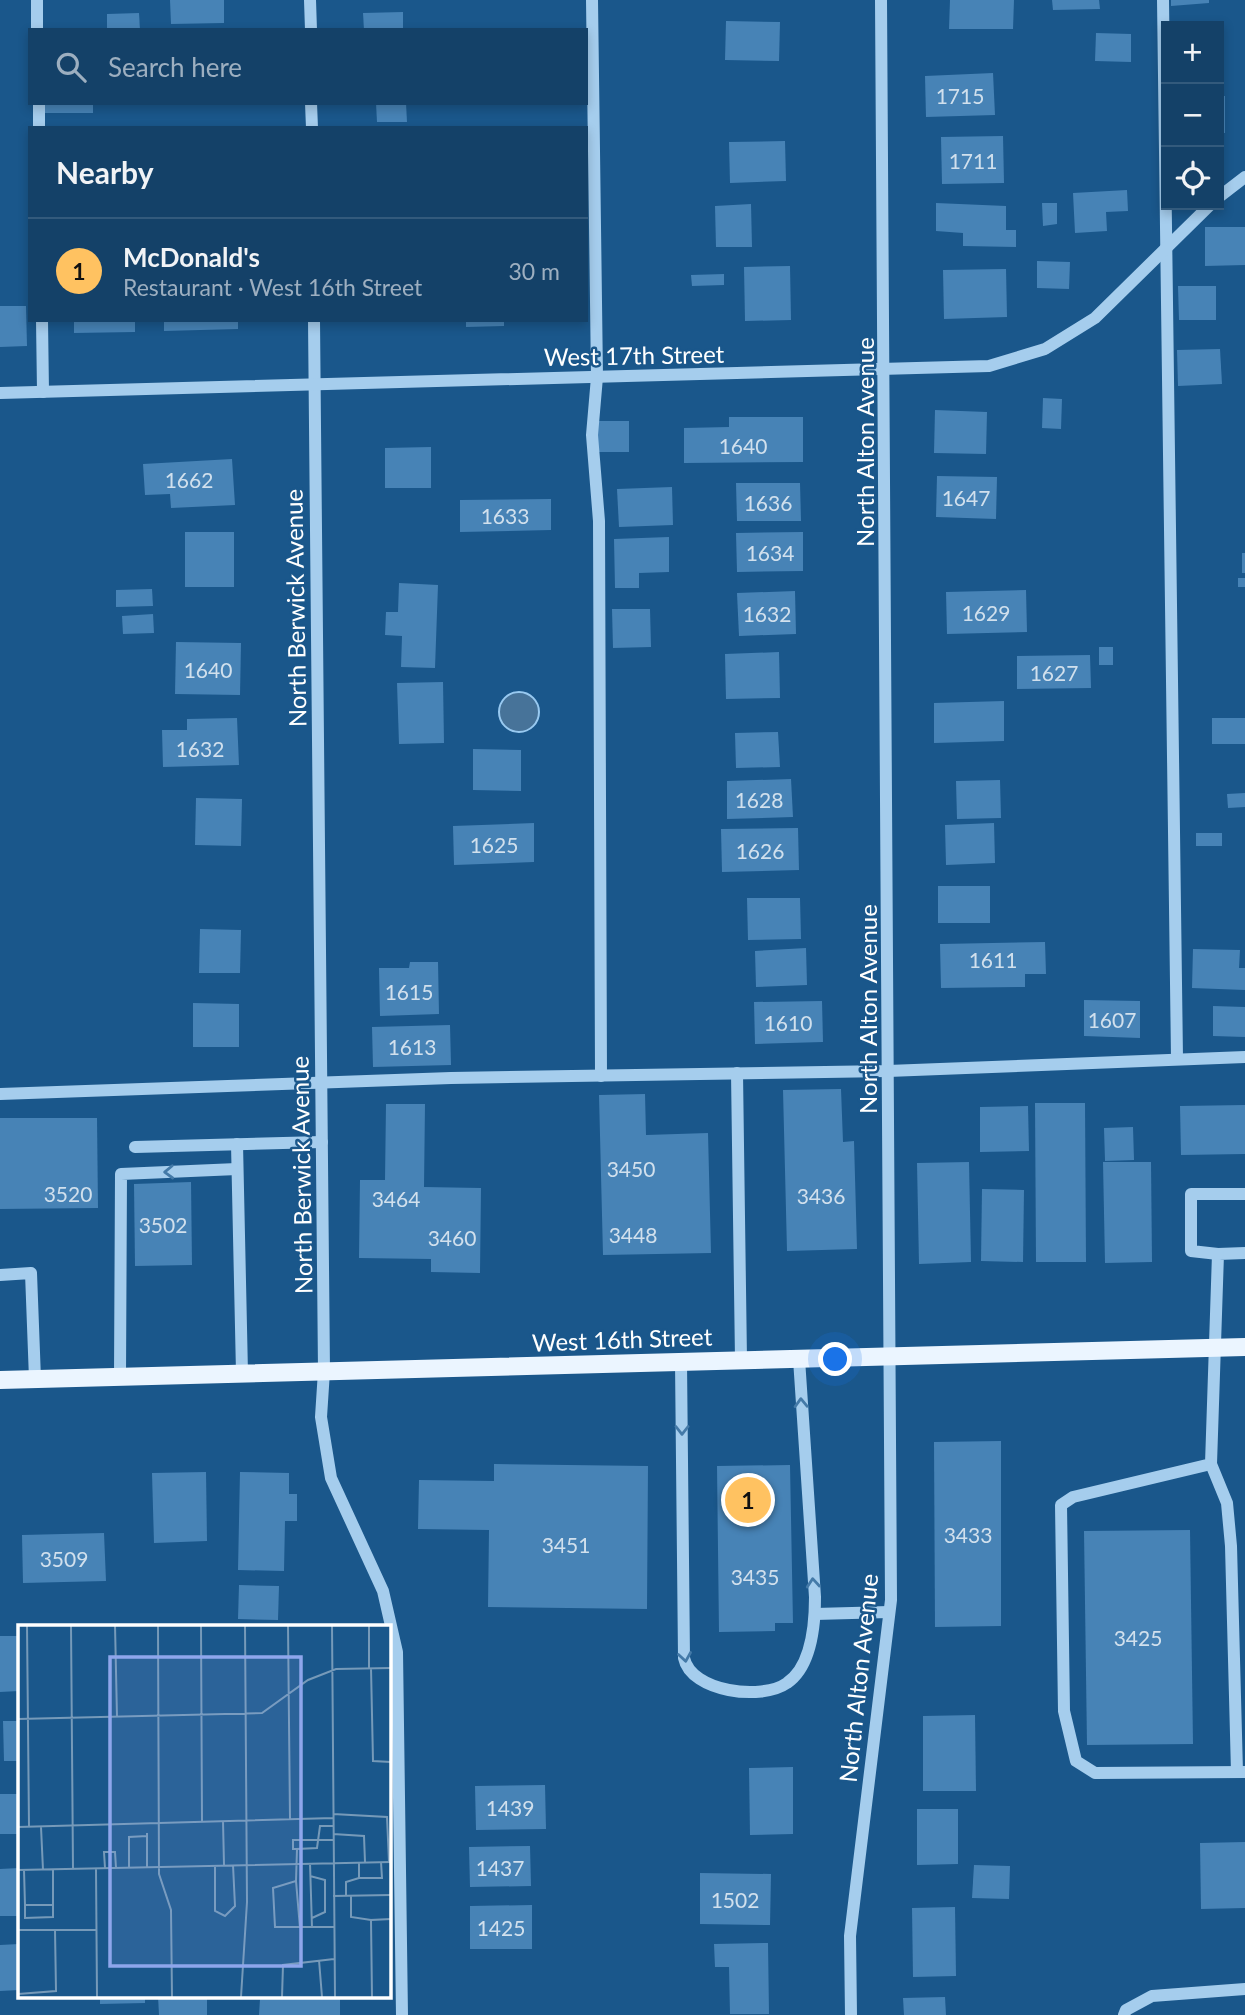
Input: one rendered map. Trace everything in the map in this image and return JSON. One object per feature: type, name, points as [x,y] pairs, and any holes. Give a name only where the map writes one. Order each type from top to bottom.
[{"type":"main road","name":"West 16th Street","points":[[0,1380],[1245,1348]]},
{"type":"street","points":[[37,0],[37,28]]},
{"type":"street","points":[[310,0],[311,28]]},
{"type":"street","points":[[592,0],[597,377],[592,435],[599,521],[601,1076]]},
{"type":"street","name":"North Alton Avenue","points":[[851,2015],[850,1936],[889,1612],[890,1357],[881,0]]},
{"type":"street","points":[[1163,0],[1177,1058]]},
{"type":"street","points":[[38,105],[39,126]]},
{"type":"street","points":[[311,105],[312,126]]},
{"type":"street","points":[[1224,193],[1245,177]]},
{"type":"street","name":"West 17th Street","points":[[0,393],[989,366],[1027,357],[1094,318],[1205,210]]},
{"type":"street","points":[[42,322],[43,391]]},
{"type":"street","name":"North Berwick Avenue","points":[[314,322],[324,1371],[321,1417],[331,1478],[383,1591],[397,1652],[402,2015]]},
{"type":"street","points":[[0,1094],[321,1082],[888,1070],[1245,1057]]},
{"type":"street","points":[[737,1073],[741,1360]]},
{"type":"street","points":[[135,1147],[322,1142]]},
{"type":"street","points":[[237,1144],[242,1373]]},
{"type":"street","points":[[120,1377],[121,1174],[237,1170]]},
{"type":"street","points":[[1245,1194],[1191,1194],[1191,1251],[1245,1253]]},
{"type":"street","points":[[1211,1464],[1073,1497],[1061,1505],[1065,1711],[1076,1762],[1095,1773],[1241,1772],[1227,1503],[1211,1464],[1218,1254]]},
{"type":"street","points":[[0,1275],[30,1273],[35,1379]]},
{"type":"street","points":[[681,1362],[686,1667],[708,1685],[750,1691],[775,1689],[796,1674],[808,1651],[815,1614],[799,1359]]},
{"type":"street","points":[[815,1614],[889,1612]]},
{"type":"street","points":[[1124,2015],[1126,2010],[1152,1996],[1245,1989]]},
{"type":"water","points":[[519,692],[527,693],[533,698],[538,704],[538,720],[533,726],[527,731],[519,732],[511,731],[505,726],[500,720],[499,712],[500,704],[505,698],[511,693]]},
{"type":"building","points":[[170,0],[224,0],[224,23],[171,24]]},
{"type":"building","points":[[950,0],[1014,0],[1013,29],[949,29]]},
{"type":"building","points":[[1052,0],[1099,0],[1100,9],[1053,10]]},
{"type":"building","points":[[1171,0],[1209,0],[1209,3],[1171,6]]},
{"type":"building","points":[[403,12],[403,28],[364,28],[363,13]]},
{"type":"building","points":[[139,13],[140,28],[107,28],[107,14]]},
{"type":"building","points":[[726,21],[780,22],[779,61],[725,60]]},
{"type":"building","points":[[1096,33],[1131,34],[1131,62],[1095,61]]},
{"type":"building","points":[[993,73],[995,115],[926,117],[925,76]]},
{"type":"building","points":[[1224,96],[1225,96],[1224,133]]},
{"type":"building","points":[[44,105],[93,105],[93,113],[43,113]]},
{"type":"building","points":[[376,105],[406,105],[407,122],[377,122]]},
{"type":"building","points":[[1003,136],[1004,183],[942,184],[941,137]]},
{"type":"building","points":[[785,141],[786,181],[730,183],[729,142]]},
{"type":"building","points":[[1127,190],[1128,211],[1106,212],[1107,231],[1075,233],[1073,193]]},
{"type":"building","points":[[936,203],[1006,206],[1006,230],[1016,230],[1016,247],[963,246],[963,233],[936,231]]},
{"type":"building","points":[[1042,203],[1057,203],[1057,224],[1043,226]]},
{"type":"building","points":[[751,204],[752,247],[716,247],[715,206]]},
{"type":"building","points":[[1205,227],[1245,227],[1245,265],[1205,266]]},
{"type":"building","points":[[1037,261],[1070,262],[1069,289],[1037,288]]},
{"type":"building","points":[[790,266],[791,320],[745,321],[744,267]]},
{"type":"building","points":[[1006,269],[1007,317],[944,319],[943,270]]},
{"type":"building","points":[[724,274],[724,285],[692,286],[691,275]]},
{"type":"building","points":[[1178,286],[1216,286],[1216,320],[1179,320]]},
{"type":"building","points":[[0,306],[26,306],[27,346],[0,347]]},
{"type":"building","points":[[74,322],[135,322],[135,332],[74,333]]},
{"type":"building","points":[[164,322],[238,322],[238,329],[164,331]]},
{"type":"building","points":[[466,322],[504,322],[504,326],[466,327]]},
{"type":"building","points":[[1220,349],[1222,384],[1178,386],[1177,350]]},
{"type":"building","points":[[1043,398],[1062,399],[1061,429],[1042,428]]},
{"type":"building","points":[[935,410],[987,412],[986,454],[934,453]]},
{"type":"building","points":[[729,417],[803,417],[803,462],[684,463],[684,428],[729,427]]},
{"type":"building","points":[[597,421],[629,421],[629,452],[597,452]]},
{"type":"building","points":[[431,447],[431,488],[385,488],[385,448]]},
{"type":"building","points":[[232,459],[235,505],[171,508],[170,494],[145,495],[143,464]]},
{"type":"building","points":[[937,476],[997,477],[996,519],[936,517]]},
{"type":"building","points":[[736,483],[800,483],[801,521],[737,521]]},
{"type":"building","points":[[672,487],[673,525],[619,527],[617,489]]},
{"type":"building","points":[[551,499],[551,530],[460,532],[460,500]]},
{"type":"building","points":[[185,532],[234,532],[234,587],[185,587]]},
{"type":"building","points":[[803,532],[803,571],[737,572],[736,533]]},
{"type":"building","points":[[669,537],[669,572],[639,573],[639,588],[615,588],[614,539]]},
{"type":"building","points":[[1242,553],[1245,553],[1245,573],[1242,573]]},
{"type":"building","points":[[1238,578],[1245,578],[1245,587],[1238,587]]},
{"type":"building","points":[[399,583],[438,585],[435,668],[401,667],[402,636],[385,635],[386,612],[398,612]]},
{"type":"building","points":[[152,589],[153,606],[116,607],[116,590]]},
{"type":"building","points":[[1026,590],[1027,632],[947,634],[946,592]]},
{"type":"building","points":[[795,591],[796,634],[739,636],[737,593]]},
{"type":"building","points":[[612,609],[650,609],[651,647],[613,648]]},
{"type":"building","points":[[153,614],[154,633],[123,634],[122,616]]},
{"type":"building","points":[[176,642],[241,643],[240,695],[175,694]]},
{"type":"building","points":[[1099,647],[1113,647],[1113,665],[1099,665]]},
{"type":"building","points":[[779,652],[780,698],[726,699],[725,654]]},
{"type":"building","points":[[1090,655],[1091,688],[1017,689],[1017,656]]},
{"type":"building","points":[[443,682],[444,743],[399,744],[397,683]]},
{"type":"building","points":[[1004,701],[1004,741],[934,743],[934,703]]},
{"type":"building","points":[[237,718],[239,765],[163,767],[162,730],[187,730],[187,719]]},
{"type":"building","points":[[1212,718],[1245,718],[1245,744],[1212,744]]},
{"type":"building","points":[[778,732],[780,767],[736,768],[735,733]]},
{"type":"building","points":[[473,749],[521,750],[521,791],[473,790]]},
{"type":"building","points":[[791,779],[793,817],[727,819],[727,781]]},
{"type":"building","points":[[1000,780],[1001,818],[957,819],[956,781]]},
{"type":"building","points":[[1245,793],[1245,807],[1228,808],[1227,794]]},
{"type":"building","points":[[196,798],[242,799],[241,846],[195,845]]},
{"type":"building","points":[[534,823],[534,862],[454,865],[453,826]]},
{"type":"building","points":[[994,823],[995,863],[946,865],[945,825]]},
{"type":"building","points":[[798,828],[799,870],[722,872],[721,829]]},
{"type":"building","points":[[1196,833],[1222,833],[1222,846],[1196,846]]},
{"type":"building","points":[[938,886],[990,886],[990,923],[938,923]]},
{"type":"building","points":[[747,898],[800,898],[801,939],[748,940]]},
{"type":"building","points":[[200,929],[241,930],[240,973],[199,973]]},
{"type":"building","points":[[1045,942],[1046,974],[1025,974],[1025,987],[941,988],[940,944]]},
{"type":"building","points":[[806,948],[807,985],[756,987],[755,951]]},
{"type":"building","points":[[1193,949],[1240,950],[1239,968],[1245,968],[1245,990],[1192,988]]},
{"type":"building","points":[[410,962],[438,962],[439,1014],[380,1016],[379,968],[409,968]]},
{"type":"building","points":[[1084,1000],[1140,1001],[1140,1038],[1084,1036]]},
{"type":"building","points":[[822,1001],[823,1042],[755,1044],[754,1002]]},
{"type":"building","points":[[193,1003],[239,1004],[239,1047],[193,1047]]},
{"type":"building","points":[[1213,1006],[1245,1007],[1245,1037],[1213,1036]]},
{"type":"building","points":[[450,1025],[451,1065],[373,1067],[372,1027]]},
{"type":"building","points":[[841,1089],[843,1142],[854,1141],[857,1249],[787,1251],[783,1090]]},
{"type":"building","points":[[645,1094],[646,1135],[708,1133],[711,1253],[603,1255],[599,1095]]},
{"type":"building","points":[[1035,1103],[1085,1103],[1086,1262],[1036,1262]]},
{"type":"building","points":[[386,1104],[425,1104],[424,1187],[481,1188],[480,1273],[431,1272],[431,1259],[359,1258],[360,1180],[385,1180]]},
{"type":"building","points":[[1245,1105],[1245,1154],[1181,1155],[1180,1106]]},
{"type":"building","points":[[1028,1106],[1029,1151],[980,1152],[980,1107]]},
{"type":"building","points":[[0,1118],[97,1118],[98,1208],[0,1209]]},
{"type":"building","points":[[1133,1127],[1134,1160],[1105,1161],[1104,1128]]},
{"type":"building","points":[[969,1162],[971,1262],[919,1264],[917,1163]]},
{"type":"building","points":[[1103,1162],[1151,1162],[1152,1262],[1105,1263]]},
{"type":"building","points":[[191,1182],[192,1265],[135,1266],[134,1184]]},
{"type":"building","points":[[982,1189],[1024,1190],[1023,1262],[981,1261]]},
{"type":"building","points":[[1001,1441],[1001,1626],[935,1627],[934,1442]]},
{"type":"building","points":[[494,1464],[648,1466],[647,1609],[488,1607],[489,1530],[418,1529],[419,1480],[494,1481]]},
{"type":"building","points":[[790,1465],[793,1623],[775,1623],[775,1631],[719,1632],[717,1466]]},
{"type":"building","points":[[206,1472],[207,1541],[154,1543],[152,1473]]},
{"type":"building","points":[[240,1472],[289,1473],[289,1494],[297,1494],[297,1521],[285,1521],[284,1571],[238,1570]]},
{"type":"building","points":[[1190,1530],[1193,1744],[1087,1745],[1084,1531]]},
{"type":"building","points":[[104,1533],[106,1581],[23,1583],[22,1535]]},
{"type":"building","points":[[239,1585],[279,1586],[278,1620],[238,1619]]},
{"type":"building","points":[[0,1636],[18,1636],[18,1691],[0,1692]]},
{"type":"building","points":[[975,1715],[976,1791],[923,1791],[923,1716]]},
{"type":"building","points":[[3,1721],[18,1721],[18,1761],[4,1761]]},
{"type":"building","points":[[793,1767],[793,1834],[750,1835],[749,1768]]},
{"type":"building","points":[[545,1785],[546,1829],[476,1830],[475,1786]]},
{"type":"building","points":[[0,1794],[18,1794],[18,1834],[0,1834]]},
{"type":"building","points":[[917,1809],[958,1809],[958,1864],[917,1865]]},
{"type":"building","points":[[1245,1842],[1245,1908],[1201,1909],[1200,1843]]},
{"type":"building","points":[[530,1846],[531,1886],[470,1887],[469,1847]]},
{"type":"building","points":[[974,1865],[1010,1866],[1009,1899],[972,1898]]},
{"type":"building","points":[[18,1868],[18,1916],[0,1916],[0,1869]]},
{"type":"building","points":[[700,1873],[771,1874],[770,1925],[700,1924]]},
{"type":"building","points":[[532,1905],[532,1949],[470,1949],[470,1906]]},
{"type":"building","points":[[955,1907],[956,1976],[913,1977],[912,1908]]},
{"type":"building","points":[[768,1943],[769,2014],[730,2014],[729,1967],[715,1967],[714,1944]]},
{"type":"building","points":[[18,1944],[18,1990],[0,1991],[0,1945]]},
{"type":"building","points":[[100,1997],[145,1997],[145,2003],[100,2004]]},
{"type":"building","points":[[158,1997],[207,1997],[207,2015],[159,2015]]},
{"type":"building","points":[[340,1997],[340,2015],[259,2015],[260,1999],[244,1999]]},
{"type":"building","points":[[945,1997],[946,2015],[904,2015],[903,1998]]},
{"type":"place","name":"McDonald's","points":[[748,1500]]}]
